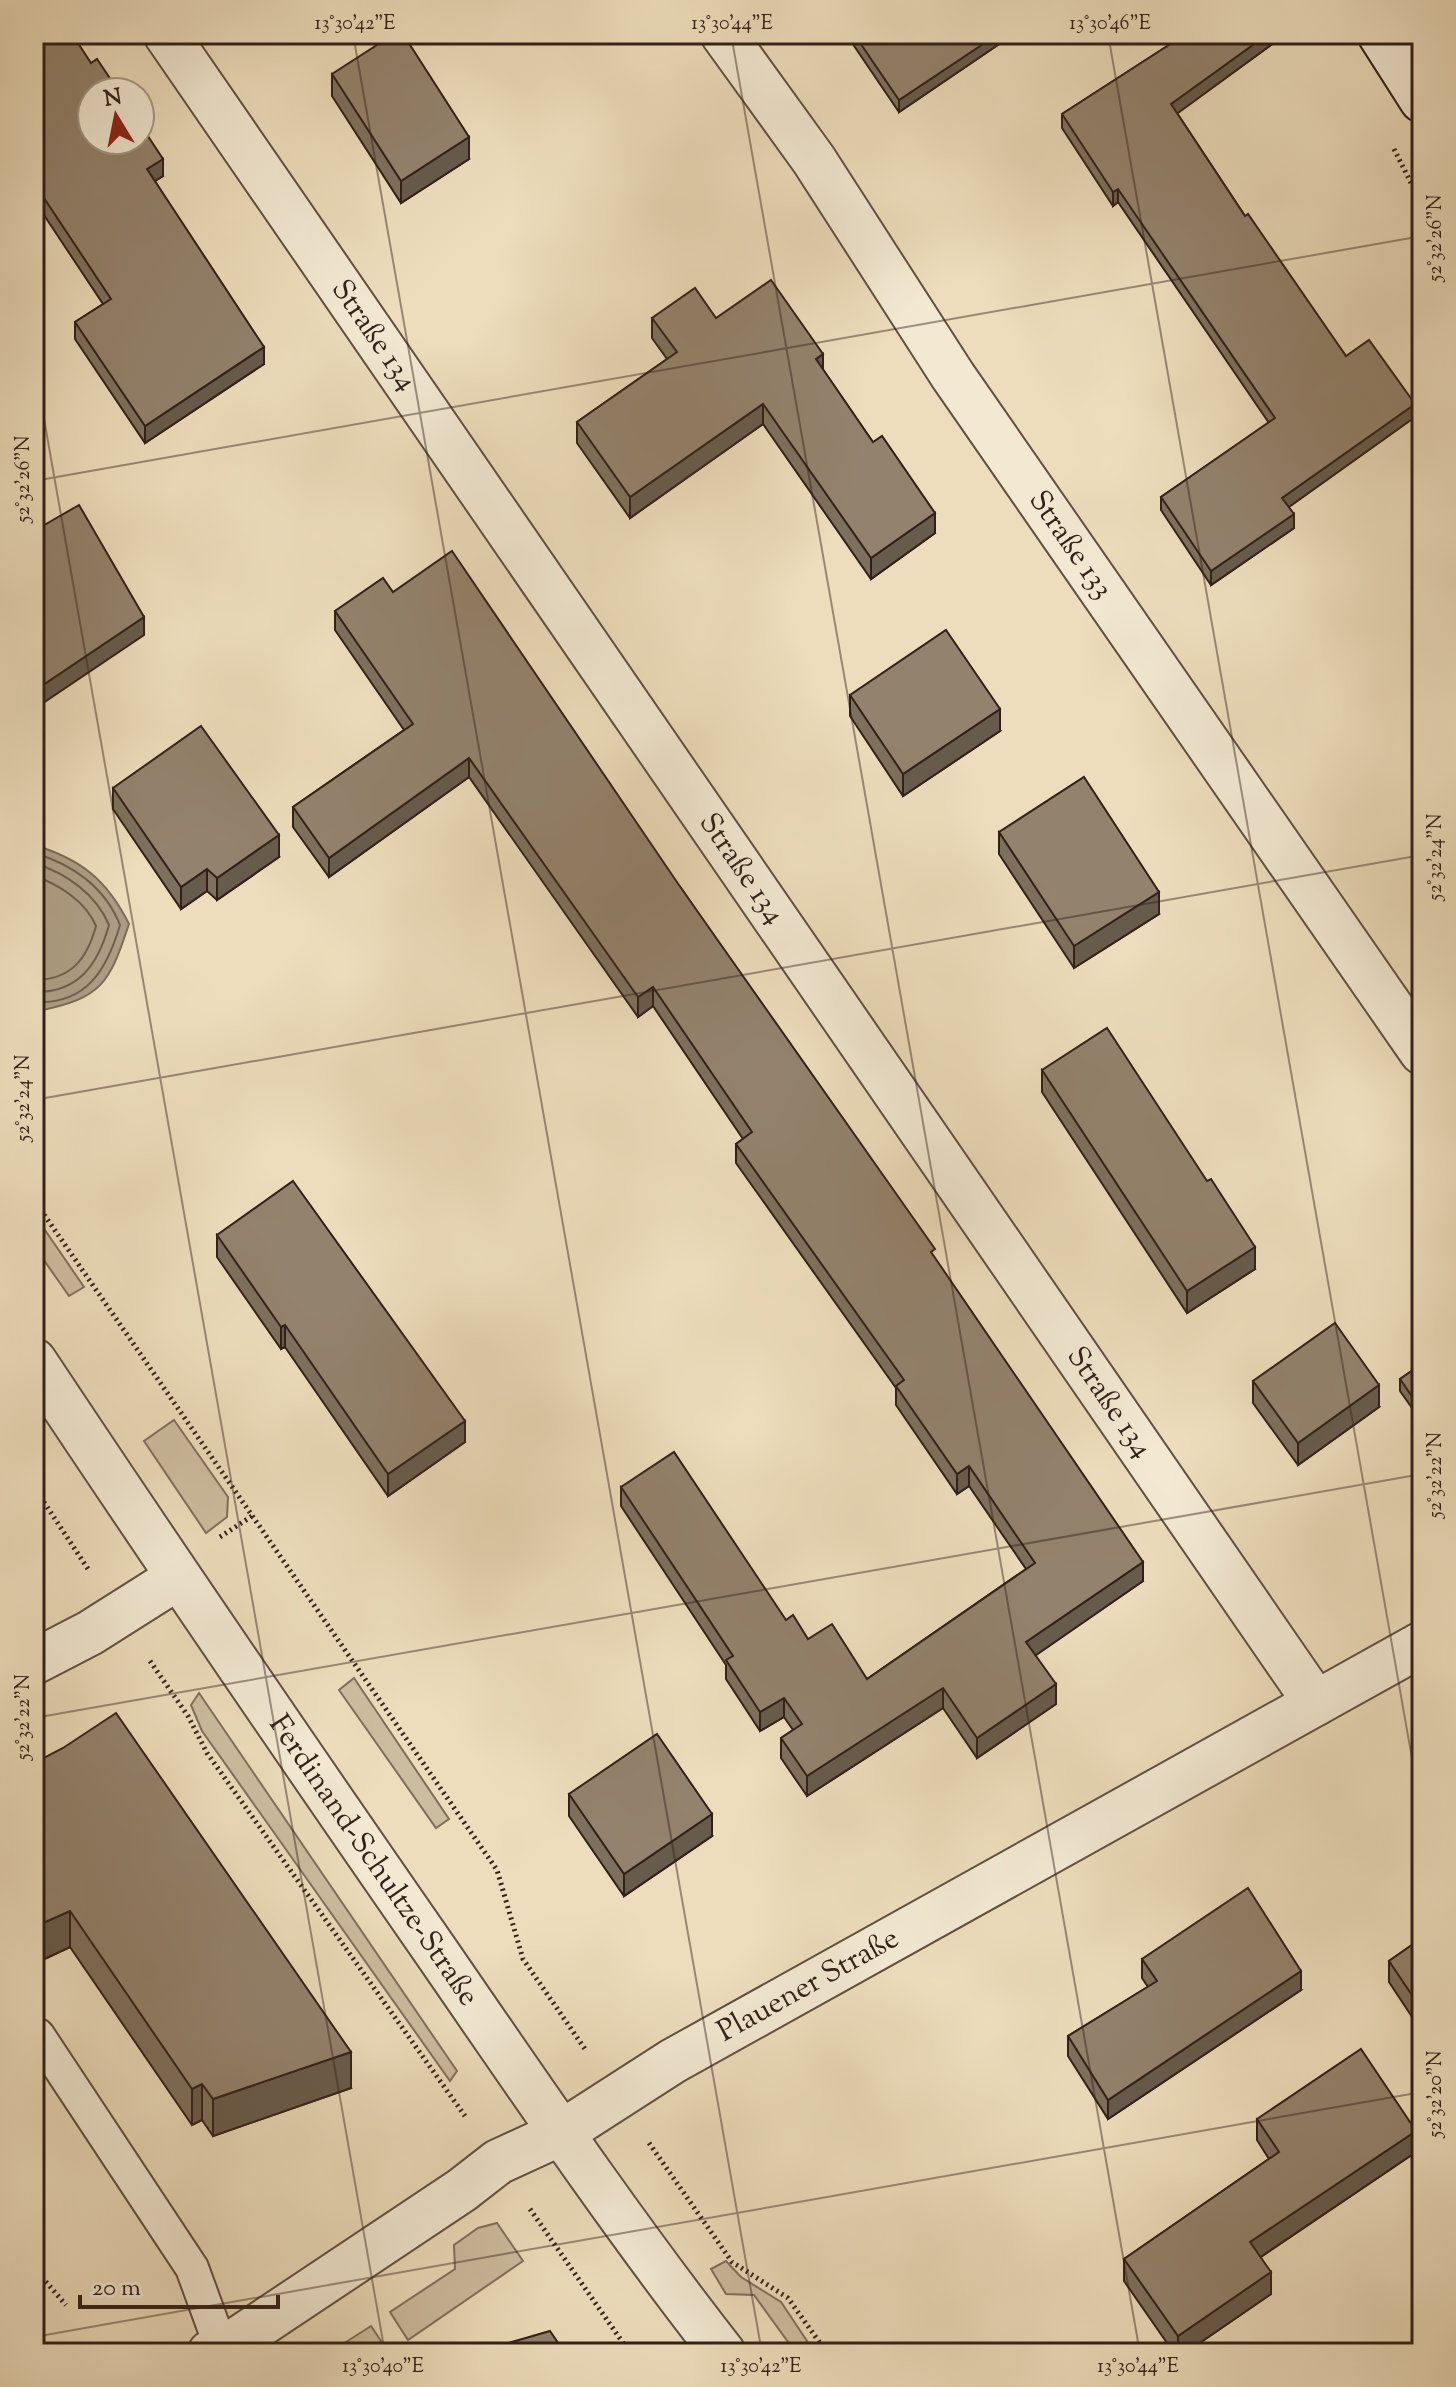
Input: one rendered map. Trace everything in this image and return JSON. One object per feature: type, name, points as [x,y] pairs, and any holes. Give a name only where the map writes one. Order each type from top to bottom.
[{"type":"street","name":"Straße 134","points":[[166,34],[1316,1703]]},
{"type":"street","name":"Straße 133","points":[[723,34],[814,160],[953,376],[1422,1052]]},
{"type":"street","points":[[1380,34],[1422,100]]},
{"type":"street","name":"Ferdinand-Schultze-Straße","points":[[34,1361],[177,1578],[561,2133],[661,2274],[723,2353]]},
{"type":"street","points":[[34,1662],[177,1578]]},
{"type":"street","name":"Plauener Straße","points":[[216,2351],[462,2190],[498,2162],[561,2133],[617,2095],[1422,1644]]},
{"type":"lane","points":[[34,2036],[38,2035],[192,2268],[216,2351]]},
{"type":"path","points":[[1401,161],[1422,205]]},
{"type":"path","points":[[34,1200],[497,1870],[523,1959],[732,2262],[788,2298],[827,2353]]},
{"type":"path","points":[[34,1487],[188,1716],[207,1753],[630,2353]]},
{"type":"path","points":[[34,2268],[66,2305]]},
{"type":"shaded area","points":[[34,1214],[84,1287],[69,1296],[34,1246]]},
{"type":"shaded area","points":[[174,1420],[228,1497],[227,1517],[206,1533],[144,1441]]},
{"type":"shaded area","points":[[354,1678],[449,1819],[436,1828],[339,1690]]},
{"type":"shaded area","points":[[199,1693],[457,2071],[450,2081],[202,1731],[191,1705]]},
{"type":"shaded area","points":[[497,2223],[523,2261],[408,2340],[390,2312],[455,2269],[454,2245],[478,2228]]},
{"type":"shaded area","points":[[726,2261],[741,2277],[781,2302],[815,2353],[796,2353],[754,2295],[726,2294],[711,2269]]},
{"type":"shaded area","points":[[371,2326],[389,2353],[329,2353]]},
{"type":"water","points":[[34,845],[66,857],[91,873],[111,895],[129,924],[115,961],[100,985],[76,1000],[38,1011],[34,1008]]},
{"type":"building","points":[[34,34],[72,34],[91,63],[97,59],[108,76],[76,76],[76,156],[156,156],[156,148],[163,159],[147,169],[264,347],[145,426],[75,322],[111,299],[34,183]]},
{"type":"building","points":[[394,34],[403,34],[469,137],[401,181],[332,74]]},
{"type":"building","points":[[854,34],[998,34],[899,100]]},
{"type":"building","points":[[1186,34],[1268,34],[1171,104],[1245,216],[1248,214],[1346,356],[1369,340],[1415,404],[1282,498],[1294,514],[1211,571],[1161,497],[1275,418],[1118,189],[1113,192],[1062,114]]},
{"type":"building","points":[[771,280],[823,354],[816,359],[873,442],[882,436],[935,513],[871,558],[763,404],[630,497],[577,422],[677,352],[652,318],[695,288],[716,318]]},
{"type":"building","points":[[79,505],[144,617],[34,691],[34,531]]},
{"type":"building","points":[[452,551],[681,888],[935,1249],[931,1252],[1143,1562],[1026,1642],[1056,1684],[977,1738],[943,1688],[807,1776],[781,1738],[802,1724],[784,1698],[760,1712],[726,1660],[733,1656],[621,1487],[674,1452],[786,1620],[793,1615],[808,1639],[832,1624],[867,1679],[1035,1563],[969,1466],[957,1474],[896,1386],[904,1380],[736,1144],[752,1132],[653,987],[638,997],[469,758],[329,858],[293,807],[413,724],[335,611],[383,578],[393,592]]},
{"type":"building","points":[[1422,581],[1422,602],[1412,588]]},
{"type":"building","points":[[946,630],[1000,709],[903,774],[850,695]]},
{"type":"building","points":[[201,726],[279,835],[217,878],[207,869],[181,887],[113,788]]},
{"type":"building","points":[[1084,777],[1159,892],[1074,946],[999,832]]},
{"type":"building","points":[[1107,1028],[1207,1181],[1211,1179],[1255,1247],[1187,1291],[1042,1070]]},
{"type":"building","points":[[293,1181],[465,1421],[388,1474],[285,1325],[281,1327],[217,1235]]},
{"type":"building","points":[[1335,1323],[1379,1385],[1298,1443],[1253,1381]]},
{"type":"building","points":[[1422,1364],[1422,1411],[1400,1379]]},
{"type":"building","points":[[116,1713],[351,2052],[213,2099],[202,2084],[192,2089],[70,1911],[34,1927],[34,1763]]},
{"type":"building","points":[[657,1734],[712,1814],[624,1874],[569,1794]]},
{"type":"building","points":[[1248,1888],[1301,1971],[1108,2100],[1068,2036],[1157,1981],[1142,1959]]},
{"type":"building","points":[[1422,1938],[1422,2010],[1389,1961]]},
{"type":"building","points":[[1361,2049],[1416,2131],[1250,2242],[1271,2272],[1178,2336],[1124,2259],[1279,2152],[1257,2119]]},
{"type":"building","points":[[550,2331],[565,2353],[474,2353]]}]
